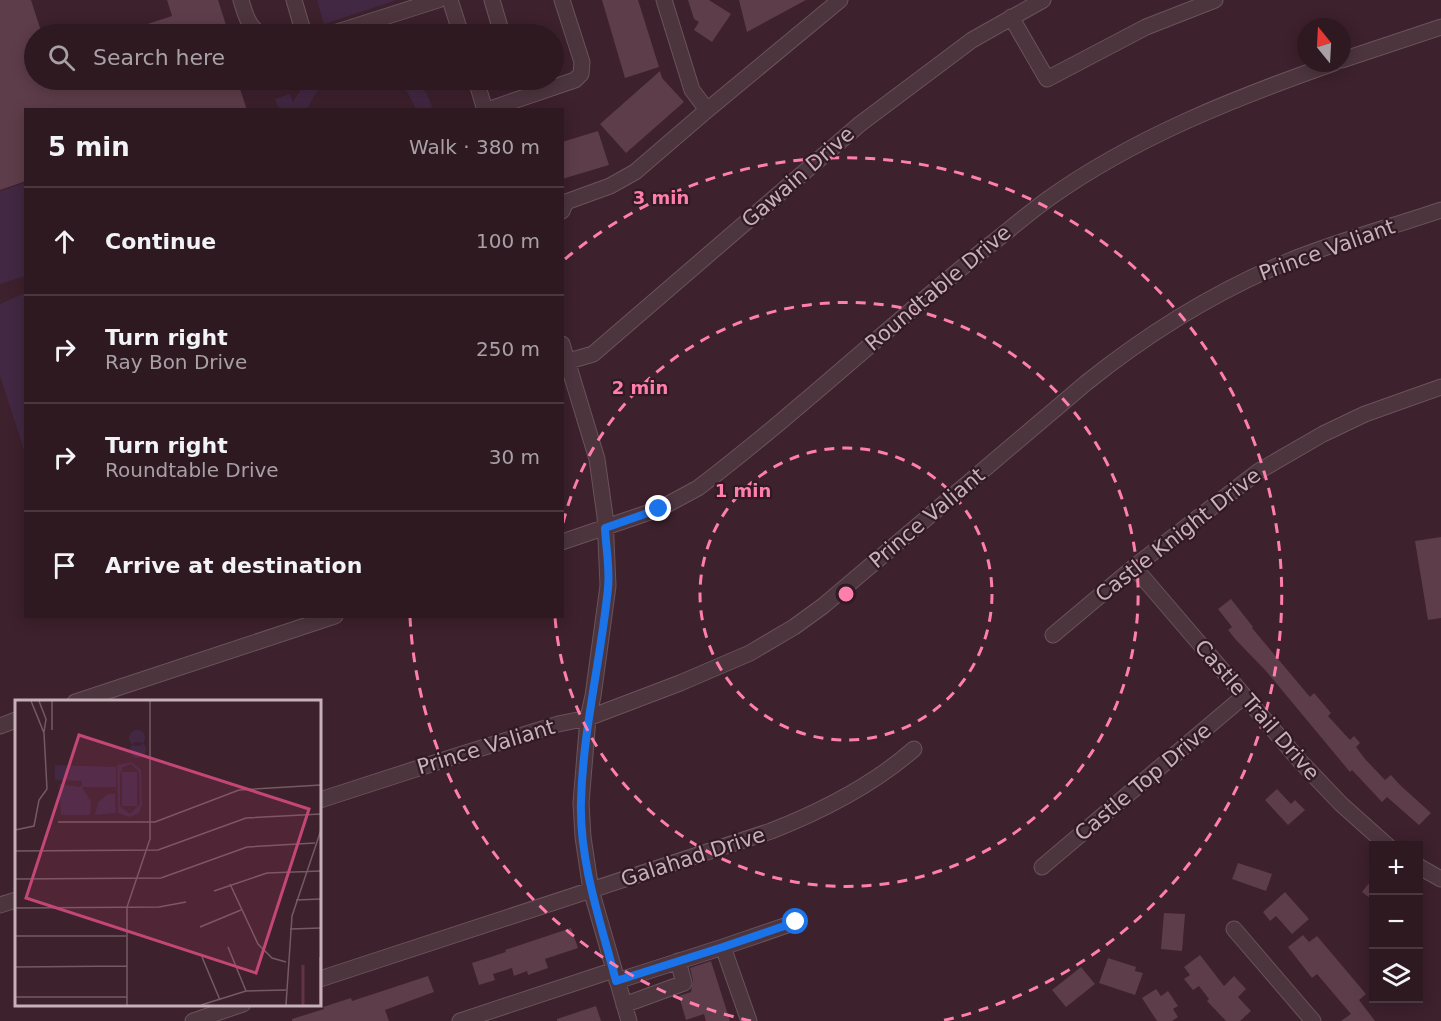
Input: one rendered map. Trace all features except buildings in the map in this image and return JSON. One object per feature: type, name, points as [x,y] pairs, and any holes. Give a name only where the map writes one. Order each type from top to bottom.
[{"type":"street","points":[[241,0],[250,24]]},
{"type":"street","points":[[294,0],[301,24]]},
{"type":"street","points":[[362,24],[438,0]]},
{"type":"street","points":[[450,0],[458,24]]},
{"type":"street","points":[[492,0],[499,24]]},
{"type":"street","points":[[562,0],[582,62],[581,74],[575,80],[564,82]]},
{"type":"street","points":[[664,0],[692,90],[707,110]]},
{"type":"street","points":[[564,204],[610,186],[635,172],[840,0]]},
{"type":"street","points":[[1011,17],[1047,79],[1146,27],[1215,0]]},
{"type":"street","name":"Gawain Drive","points":[[565,362],[593,354],[860,124],[965,45],[1038,1]]},
{"type":"street","points":[[1351,57],[1441,27]]},
{"type":"street","name":"Roundtable Drive","points":[[564,541],[659,509],[698,488],[962,267],[1048,199],[1102,165],[1181,122],[1310,72]]},
{"type":"street","points":[[479,90],[485,108]]},
{"type":"street","points":[[491,108],[537,90]]},
{"type":"street","name":"Prince Valiant","points":[[321,800],[558,724],[588,718],[750,653],[794,627],[823,606],[1086,383],[1163,328],[1217,296],[1290,260],[1441,210]]},
{"type":"street","points":[[565,362],[597,459],[605,528],[608,586],[588,718],[581,803],[583,837],[591,890],[629,1021]]},
{"type":"street","name":"Castle Knight Drive","points":[[1053,635],[1134,567],[1259,471],[1323,434],[1365,414],[1441,387]]},
{"type":"street","name":"Castle Trail Drive","points":[[1134,567],[1243,697],[1341,804],[1382,841]]},
{"type":"street","points":[[81,700],[329,618]]},
{"type":"street","name":"Castle Top Drive","points":[[1042,867],[1243,697]]},
{"type":"street","points":[[0,726],[15,720]]},
{"type":"street","name":"Galahad Drive","points":[[321,979],[800,820],[867,784],[914,748]]},
{"type":"street","points":[[1423,868],[1441,879]]},
{"type":"street","points":[[0,905],[15,900]]},
{"type":"street","points":[[460,1021],[615,975],[678,961],[796,922]]},
{"type":"street","points":[[1234,929],[1313,1021]]},
{"type":"street","points":[[723,947],[749,1021]]},
{"type":"street","points":[[624,1005],[684,983],[678,961]]},
{"type":"street","points":[[193,1021],[240,1006]]},
{"type":"shaded area","points":[[317,0],[397,0],[324,24]]},
{"type":"shaded area","points":[[301,90],[319,90],[308,108],[279,108],[275,99],[290,94],[293,102]]},
{"type":"shaded area","points":[[405,90],[424,90],[433,108],[416,108]]},
{"type":"shaded area","points":[[24,183],[24,276],[0,284],[0,191]]},
{"type":"shaded area","points":[[24,293],[24,450],[0,376],[0,304]]},
{"type":"route","points":[[659,509],[605,528],[608,586],[588,718],[581,803],[583,837],[591,890],[616,981],[796,922]]}]
